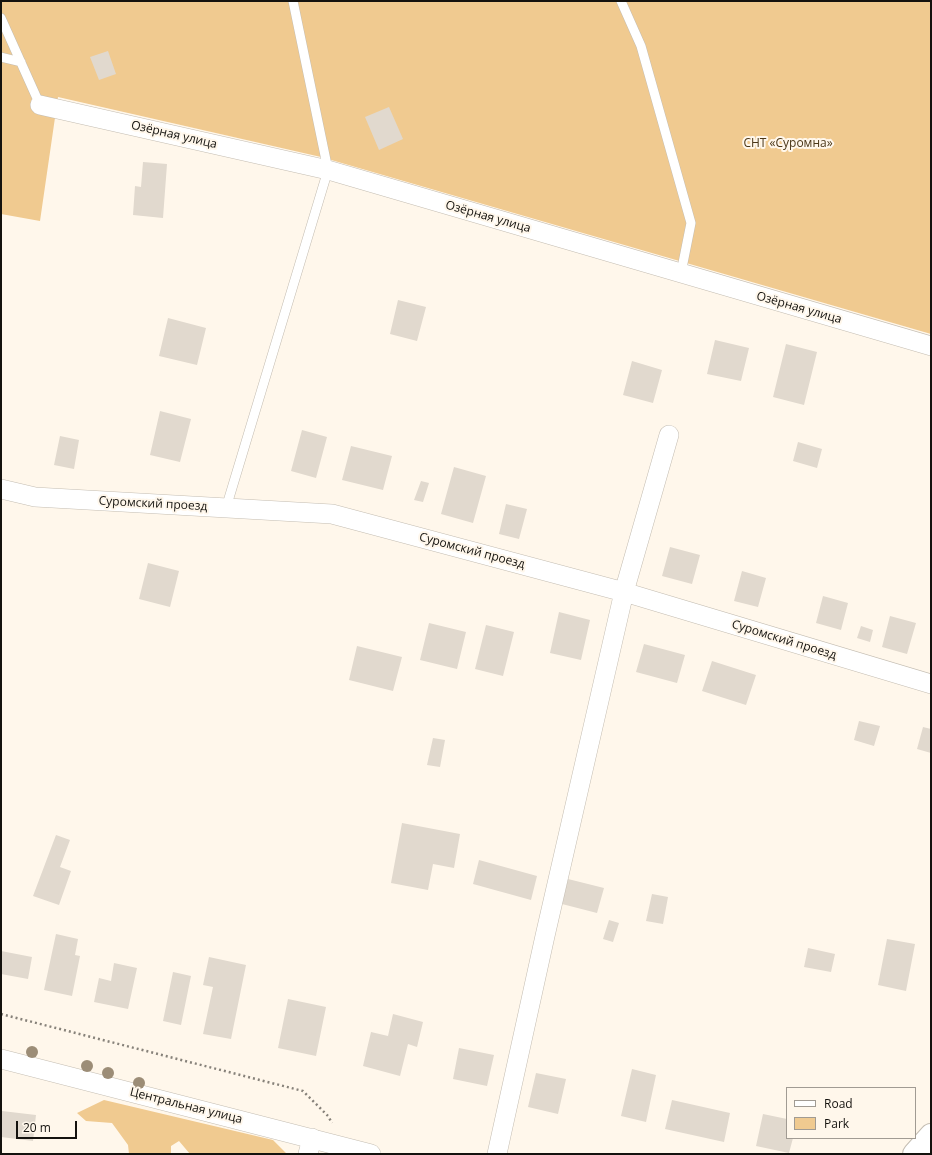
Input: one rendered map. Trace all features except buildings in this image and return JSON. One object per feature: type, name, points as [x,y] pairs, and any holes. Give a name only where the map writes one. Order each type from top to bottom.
[{"type":"street","name":"Озёрная улица","points":[[40,105],[328,170],[931,346]]},
{"type":"street","points":[[497,1154],[545,936],[624,592],[670,435]]},
{"type":"street","name":"Суромский проезд","points":[[1,489],[35,497],[332,514],[624,592],[931,684]]},
{"type":"street","name":"Центральная улица","points":[[1,1059],[310,1146],[346,1147],[371,1154]]},
{"type":"street","points":[[914,1154],[931,1135]]},
{"type":"lane","points":[[226,508],[328,170],[293,1]]},
{"type":"lane","points":[[621,1],[641,46],[691,223],[681,273]]},
{"type":"lane","points":[[1,18],[40,105]]},
{"type":"lane","points":[[1,57],[21,62]]},
{"type":"path","points":[[1,1014],[303,1091],[328,1116],[346,1147]]},
{"type":"green space","name":"СНТ «Суромна»","points":[[1,1],[931,1],[931,334],[321,157],[58,97],[40,221],[1,214]]},
{"type":"green space","points":[[104,1100],[273,1140],[287,1154],[190,1154],[179,1141],[171,1146],[171,1154],[129,1154],[128,1145],[112,1123],[86,1121],[77,1113]]}]
